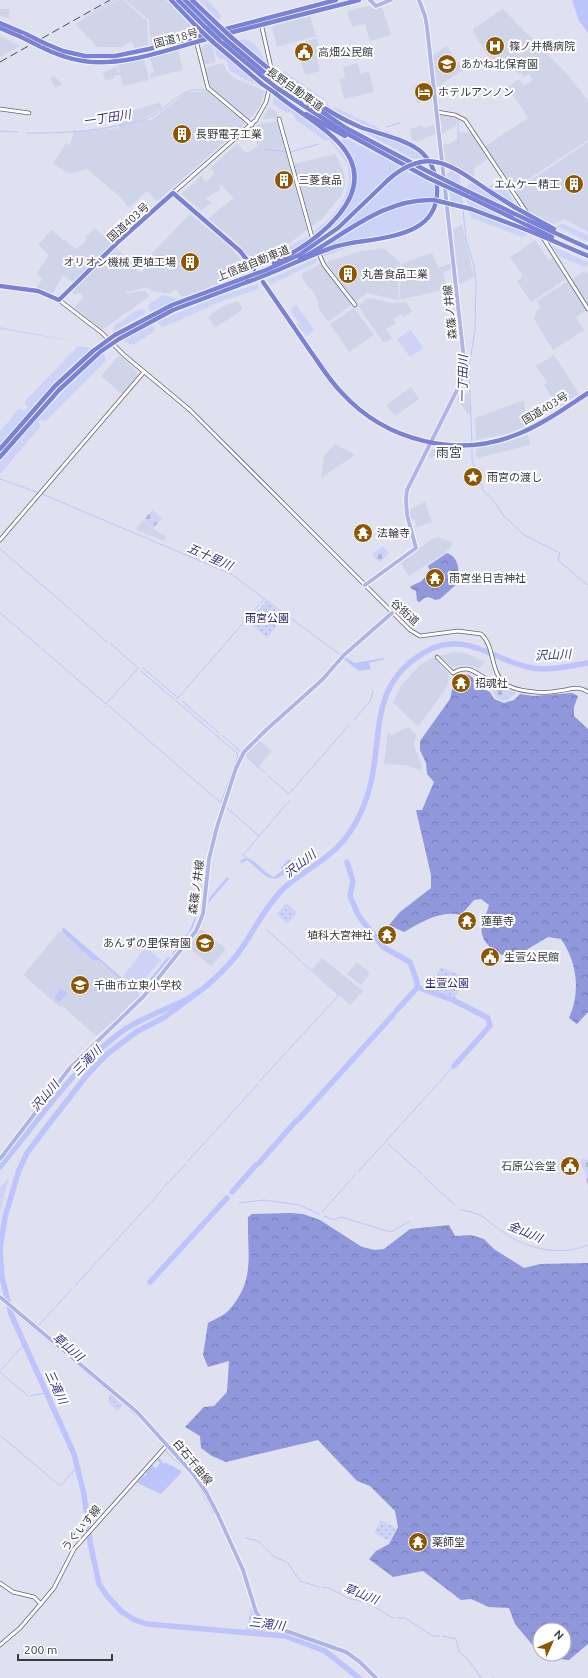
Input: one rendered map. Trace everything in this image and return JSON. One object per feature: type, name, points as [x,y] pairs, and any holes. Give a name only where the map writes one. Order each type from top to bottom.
[{"type":"highway","points":[[172,0],[198,28],[262,84],[324,125],[381,153]]},
{"type":"highway","name":"長野自動車道","points":[[178,0],[219,40],[263,78],[277,88],[317,115],[381,153],[418,170]]},
{"type":"highway","name":"長野自動車道","points":[[185,0],[225,39],[264,72],[339,124],[418,170]]},
{"type":"highway","points":[[193,0],[231,37],[278,76],[344,123],[429,175]]},
{"type":"highway","name":"国道18号","points":[[261,22],[282,14],[336,0]]},
{"type":"highway","name":"国道18号","points":[[0,28],[21,37],[74,54],[105,57],[133,53],[196,39],[261,22],[312,12],[359,0]]},
{"type":"highway","name":"国道18号","points":[[0,23],[26,34],[42,44]]},
{"type":"highway","points":[[237,281],[280,261],[318,235],[343,210],[352,190],[353,169],[349,156],[341,145],[275,93]]},
{"type":"highway","points":[[247,282],[335,247],[408,233],[428,218],[436,202],[437,190],[435,173],[430,163],[419,151],[403,142],[348,121],[305,96]]},
{"type":"highway","name":"上信越自動車道","points":[[0,449],[55,386],[93,350],[172,305],[284,262],[319,242],[355,213],[388,180],[409,165],[422,161],[436,161],[458,170],[492,193],[553,230]]},
{"type":"highway","name":"上信越自動車道","points":[[418,170],[469,195],[527,228]]},
{"type":"highway","points":[[173,194],[240,250],[254,270]]},
{"type":"highway","name":"国道403号","points":[[59,300],[119,241],[173,194]]},
{"type":"highway","name":"上信越自動車道","points":[[469,195],[553,230],[588,247]]},
{"type":"highway","name":"上信越自動車道","points":[[0,457],[58,390],[117,337],[174,310],[247,282],[298,260],[361,222],[391,206],[408,201],[434,200],[470,209],[527,228],[588,255]]},
{"type":"highway","name":"国道403号","points":[[263,282],[306,345],[314,351],[332,377],[336,386],[362,412],[383,426],[404,436],[431,443],[472,445],[502,439],[528,429],[588,392]]},
{"type":"highway","points":[[0,286],[38,291],[59,300]]},
{"type":"main road","points":[[370,0],[376,6],[391,0]]},
{"type":"main road","name":"森篠ノ井線","points":[[365,585],[416,548],[408,522],[406,495],[457,390],[462,378],[464,360],[427,27],[425,16],[419,0]]},
{"type":"main road","name":"森篠ノ井線","points":[[0,1159],[69,1069],[144,996],[192,937],[203,914],[209,859],[216,827],[231,781],[241,758],[255,740],[322,680],[342,656],[392,614]]},
{"type":"main road","name":"白石千曲線","points":[[0,1297],[137,1412],[194,1475],[206,1492],[243,1570],[256,1612],[263,1621],[272,1626],[346,1652],[360,1662],[376,1678]]},
{"type":"street","points":[[173,194],[252,125],[266,102],[272,74],[261,22]]},
{"type":"street","points":[[196,39],[208,88],[252,125]]},
{"type":"street","points":[[0,109],[29,113]]},
{"type":"street","points":[[437,112],[455,115],[465,120],[540,233],[588,309]]},
{"type":"street","points":[[279,119],[312,237]]},
{"type":"street","points":[[320,256],[324,265],[355,305]]},
{"type":"street","name":"谷街道","points":[[59,300],[102,333],[144,372],[198,418],[365,585],[392,614],[410,630],[420,636],[458,631],[477,632],[485,637],[500,679]]},
{"type":"street","points":[[0,540],[144,372]]},
{"type":"street","points":[[437,657],[453,674],[460,670],[470,669],[490,681],[500,679],[511,687],[523,690],[553,692],[576,688],[588,692]]},
{"type":"street","name":"うぐいす線","points":[[0,1645],[20,1628],[54,1588],[77,1544],[167,1445]]},
{"type":"street","points":[[0,1583],[13,1592],[34,1597],[41,1604]]},
{"type":"shaded area","points":[[119,0],[123,0],[147,21],[148,45],[135,48],[131,41],[122,47],[97,47],[75,24]]},
{"type":"shaded area","points":[[125,0],[166,0],[197,32],[151,44],[149,20]]},
{"type":"shaded area","points":[[572,0],[588,0],[588,33],[579,21]]},
{"type":"shaded area","points":[[368,6],[375,9],[382,7],[391,35],[370,41],[365,24],[352,27],[347,11]]},
{"type":"shaded area","points":[[0,9],[10,9],[8,18],[0,16]]},
{"type":"shaded area","points":[[503,9],[567,74],[588,101],[588,140],[516,187],[510,186],[484,147],[528,118],[508,87],[519,79],[524,86],[533,80],[529,74],[524,77],[521,73],[518,74],[511,65],[499,73],[473,32],[473,29]]},
{"type":"shaded area","points":[[310,16],[316,36],[277,47],[272,26]]},
{"type":"shaded area","points":[[0,36],[15,43],[20,46],[0,57]]},
{"type":"shaded area","points":[[317,38],[320,52],[316,53],[320,71],[305,75],[300,57],[308,55],[304,42]]},
{"type":"shaded area","points":[[208,43],[212,45],[216,62],[204,65],[200,48]]},
{"type":"shaded area","name":"あかね北保育園","points":[[447,46],[463,70],[437,87],[433,55]]},
{"type":"shaded area","points":[[178,50],[183,70],[151,78],[150,74],[154,72],[150,58]]},
{"type":"shaded area","points":[[144,59],[149,80],[123,86],[118,65]]},
{"type":"shaded area","points":[[223,63],[227,71],[234,78],[265,91],[260,106],[249,120],[211,88],[205,68]]},
{"type":"shaded area","points":[[358,63],[360,74],[369,72],[374,92],[344,99],[339,79],[345,78],[343,67]]},
{"type":"shaded area","points":[[117,67],[120,75],[114,76],[114,79],[105,80],[103,72]]},
{"type":"shaded area","points":[[54,76],[62,84],[55,88],[50,79]]},
{"type":"shaded area","name":"ホテルアンノン","points":[[431,81],[434,99],[417,103],[413,86]]},
{"type":"shaded area","points":[[208,91],[246,123],[157,201],[147,191],[129,208],[119,196],[87,169],[70,174],[53,164],[66,143],[70,145],[74,132],[120,128],[114,111],[129,106],[135,121],[132,111],[160,102],[162,108],[147,117],[136,121],[151,120],[186,93]]},
{"type":"shaded area","points":[[269,107],[277,112],[278,117],[262,120]]},
{"type":"shaded area","points":[[440,115],[457,118],[456,126],[442,134]]},
{"type":"shaded area","points":[[277,121],[279,123],[307,230],[286,246],[253,262],[235,241],[208,218],[234,198],[220,184],[220,190],[206,198],[211,203],[201,210],[182,195],[182,193],[201,176],[206,182],[215,173],[210,168],[237,144],[246,153],[259,146],[258,133],[255,128],[259,124]]},
{"type":"shaded area","points":[[422,125],[423,128],[435,125],[436,134],[417,142],[412,140],[410,129]]},
{"type":"shaded area","points":[[458,132],[472,133],[488,159],[474,168],[475,176],[473,177],[459,168]]},
{"type":"shaded area","points":[[457,139],[457,167],[445,161],[443,145],[446,143],[448,145]]},
{"type":"shaded area","points":[[588,142],[588,232],[565,219],[553,224],[526,210],[515,194],[518,189]]},
{"type":"shaded area","points":[[336,154],[344,173],[345,184],[341,196],[322,219],[310,227],[293,164]]},
{"type":"shaded area","points":[[190,214],[225,242],[247,266],[227,273],[222,283],[182,297],[175,289],[169,294],[153,291],[145,287],[128,292],[125,291],[128,294],[132,292],[145,291],[150,296],[102,330],[74,308],[83,298],[81,294],[74,294],[70,291],[115,247],[140,273],[155,258],[151,254]]},
{"type":"shaded area","points":[[462,224],[474,277],[461,284],[459,283],[453,230]]},
{"type":"shaded area","points":[[95,228],[113,245],[74,283],[63,275],[52,294],[37,288],[42,279],[37,273],[49,255],[38,245],[51,230],[76,249],[87,240],[85,237]]},
{"type":"shaded area","points":[[535,240],[549,260],[553,258],[566,279],[531,302],[517,281],[523,276],[510,257]]},
{"type":"shaded area","points":[[383,248],[400,262],[398,300],[367,293],[355,301],[326,262],[361,251]]},
{"type":"shaded area","points":[[432,253],[439,268],[451,263],[451,269],[443,273],[447,289],[399,300],[402,263]]},
{"type":"shaded area","points":[[320,264],[352,303],[328,322],[318,307],[318,302],[313,291],[305,283],[301,274]]},
{"type":"shaded area","points":[[584,271],[588,273],[588,305],[572,281]]},
{"type":"shaded area","points":[[568,281],[587,310],[576,317],[584,330],[553,350],[534,319],[536,314],[535,312],[541,308],[537,301]]},
{"type":"shaded area","points":[[371,298],[391,303],[406,302],[412,311],[404,317],[401,314],[393,319],[396,323],[386,329],[392,338],[386,342],[383,342],[358,306],[366,299]]},
{"type":"shaded area","points":[[238,301],[243,309],[215,328],[208,317],[225,305]]},
{"type":"shaded area","points":[[354,308],[374,335],[349,352],[330,324]]},
{"type":"shaded area","points":[[119,355],[137,371],[137,376],[122,394],[101,376]]},
{"type":"shaded area","points":[[554,355],[579,394],[558,407],[544,385],[547,382],[536,366]]},
{"type":"shaded area","points":[[411,387],[419,399],[395,416],[386,405]]},
{"type":"shaded area","points":[[469,393],[470,414],[468,414],[457,399],[458,396]]},
{"type":"shaded area","points":[[524,400],[527,426],[506,434],[476,440],[475,418]]},
{"type":"shaded area","points":[[528,435],[530,445],[478,458],[476,456],[476,449],[504,443]]},
{"type":"shaded area","points":[[335,444],[355,455],[321,478],[324,456]]},
{"type":"shaded area","points":[[436,448],[444,450],[430,458],[429,455],[432,450]]},
{"type":"shaded area","points":[[425,502],[432,522],[417,527],[414,519],[409,519],[408,510]]},
{"type":"shaded area","points":[[143,520],[156,531],[166,536],[164,541],[137,530],[136,528]]},
{"type":"shaded area","points":[[438,537],[454,543],[445,553],[409,576],[400,562],[434,538]]},
{"type":"shaded area","points":[[454,652],[466,653],[485,662],[479,669],[466,665],[452,667],[439,656]]},
{"type":"shaded area","points":[[345,657],[355,663],[385,659],[369,663],[371,669],[359,671],[344,659]]},
{"type":"shaded area","points":[[434,657],[449,675],[447,687],[418,727],[393,702],[401,686],[420,665]]},
{"type":"shaded area","points":[[408,727],[417,735],[414,742],[422,771],[406,765],[384,764],[388,732],[392,735]]},
{"type":"shaded area","points":[[259,740],[272,751],[258,767],[247,757],[246,754]]},
{"type":"shaded area","points":[[246,858],[274,877],[283,870],[281,867],[289,859],[296,865],[282,876],[273,879],[269,878],[247,860],[242,863],[240,861]]},
{"type":"shaded area","points":[[227,877],[229,879],[208,903],[210,897]]},
{"type":"shaded area","points":[[200,907],[193,927],[173,955],[172,954],[189,931]]},
{"type":"shaded area","points":[[63,927],[137,991],[141,990],[167,958],[171,957],[144,990],[136,993],[98,960],[94,961],[62,932]]},
{"type":"shaded area","name":"あんずの里保育園","points":[[201,929],[226,949],[211,966],[188,947]]},
{"type":"shaded area","name":"千曲市立東小学校","points":[[60,931],[94,961],[97,960],[139,994],[139,996],[120,1014],[121,1015],[96,1036],[62,1006],[60,1007],[23,975]]},
{"type":"shaded area","points":[[322,958],[363,991],[350,1005],[312,969]]},
{"type":"shaded area","points":[[357,962],[370,973],[361,985],[347,974]]},
{"type":"shaded area","points":[[61,989],[67,993],[59,1002],[54,998]]},
{"type":"shaded area","points":[[159,1458],[164,1464],[166,1462],[170,1466],[171,1465],[182,1472],[161,1494],[137,1483],[143,1475],[146,1476],[146,1472],[152,1465],[156,1468],[160,1463],[157,1460]]},
{"type":"green space","points":[[113,0],[117,0],[85,18],[84,17]]},
{"type":"green space","points":[[199,0],[208,0],[221,15],[219,21]]},
{"type":"green space","points":[[245,39],[257,47],[264,61],[239,40]]},
{"type":"green space","points":[[214,46],[263,87],[244,79],[229,70],[228,63],[224,59],[217,57]]},
{"type":"green space","points":[[284,71],[325,100],[329,107],[279,73]]},
{"type":"green space","points":[[274,97],[315,126],[332,141],[345,157],[351,174],[350,192],[338,212],[315,234],[314,231],[330,218],[346,194],[349,184],[347,164],[329,140],[326,141],[296,120],[294,115],[290,112],[287,113],[273,104]]},
{"type":"green space","points":[[332,108],[336,108],[377,127],[382,131],[387,131],[406,140],[355,121]]},
{"type":"green space","points":[[353,126],[406,145],[424,158],[413,159]]},
{"type":"green space","points":[[343,137],[400,166],[340,223],[320,237],[340,218],[352,199],[355,189],[355,170],[347,151],[340,142]]},
{"type":"green space","points":[[552,168],[559,178],[546,186],[539,176]]},
{"type":"green space","points":[[405,170],[435,184],[435,198],[400,202],[385,208],[313,249],[340,229],[382,188]]},
{"type":"green space","points":[[452,170],[457,173],[459,184],[447,178],[446,175]]},
{"type":"green space","points":[[471,182],[516,210],[466,188]]},
{"type":"green space","points":[[494,184],[508,192],[515,204],[488,187]]},
{"type":"green space","points":[[449,191],[460,196],[461,203],[451,201]]},
{"type":"green space","points":[[466,199],[501,216],[500,217],[469,206]]},
{"type":"green space","points":[[427,202],[434,203],[425,218],[418,225],[394,235],[359,240],[321,250],[369,220],[397,206]]},
{"type":"green space","points":[[468,211],[528,234],[527,236],[522,237],[472,218]]},
{"type":"green space","points":[[563,224],[588,235],[588,242],[556,226]]},
{"type":"green space","points":[[307,237],[309,239],[285,255],[260,268],[258,265],[260,262]]},
{"type":"green space","points":[[384,240],[346,248],[325,256],[324,255],[329,251],[344,246]]},
{"type":"green space","points":[[552,246],[588,262],[588,265],[584,267],[559,256]]},
{"type":"green space","points":[[317,258],[317,261],[314,264],[271,284],[268,280]]},
{"type":"green space","points":[[244,267],[250,272],[222,283],[227,273]]},
{"type":"green space","points":[[258,284],[258,289],[222,301],[164,327],[157,322],[219,296]]},
{"type":"green space","points":[[163,295],[179,299],[151,312],[148,308],[149,304]]},
{"type":"green space","points":[[296,304],[314,330],[307,336],[297,325],[299,323],[290,309]]},
{"type":"green space","points":[[139,309],[144,310],[146,313],[113,332],[114,326]]},
{"type":"green space","points":[[151,325],[154,327],[155,331],[133,345],[122,341]]},
{"type":"green space","points":[[0,327],[89,344],[0,329]]},
{"type":"green space","points":[[411,330],[423,348],[410,357],[397,339]]},
{"type":"green space","points":[[78,346],[91,348],[60,376],[0,444],[0,432],[19,408],[24,411],[28,407],[25,404],[26,400],[72,352],[73,353]]},
{"type":"green space","points":[[104,353],[106,360],[102,365],[46,421],[40,420],[38,422],[41,426],[0,474],[0,462],[12,448],[63,392]]},
{"type":"green space","points":[[152,510],[162,518],[153,528],[144,520]]},
{"type":"green space","points":[[383,546],[389,554],[379,562],[372,555]]},
{"type":"green space","points":[[447,553],[454,558],[458,565],[458,583],[440,599],[435,600],[427,597],[420,602],[417,601],[416,591],[410,588],[411,586],[422,581],[430,571],[428,566]]},
{"type":"green space","name":"雨宮公園","points":[[266,601],[285,616],[267,638],[248,622]]},
{"type":"green space","points":[[466,674],[472,677],[477,686],[490,692],[494,699],[504,703],[514,700],[520,694],[534,696],[572,693],[578,696],[574,707],[574,716],[588,729],[588,1012],[577,1024],[569,1018],[575,998],[576,977],[571,957],[561,939],[548,937],[511,959],[505,956],[494,950],[485,941],[481,930],[489,905],[481,899],[474,900],[461,915],[446,914],[431,918],[404,932],[389,925],[400,912],[431,888],[431,875],[416,810],[422,810],[434,782],[427,774],[426,763],[420,750],[420,741],[450,699],[455,679],[459,675]]},
{"type":"green space","points":[[494,685],[515,692],[514,695],[504,701],[496,698],[492,689]]},
{"type":"green space","points":[[286,903],[297,913],[287,924],[277,914]]},
{"type":"green space","points":[[146,947],[161,960],[137,988],[123,976]]},
{"type":"green space","name":"生萱公園","points":[[441,967],[466,978],[455,998],[432,991],[434,987],[432,986]]},
{"type":"green space","points":[[98,982],[107,989],[101,995],[93,988]]},
{"type":"green space","points":[[584,1159],[588,1160],[588,1188],[586,1175],[580,1162]]},
{"type":"green space","points":[[9,1177],[0,1212],[0,1188]]},
{"type":"green space","points":[[252,1214],[303,1214],[320,1220],[362,1247],[375,1250],[384,1249],[410,1229],[449,1225],[455,1236],[471,1235],[484,1239],[494,1249],[524,1268],[540,1264],[588,1263],[588,1644],[572,1657],[572,1622],[532,1622],[532,1644],[515,1624],[509,1608],[489,1607],[471,1599],[461,1600],[423,1571],[393,1577],[369,1559],[376,1551],[389,1544],[398,1527],[395,1511],[370,1486],[357,1481],[318,1440],[226,1462],[212,1456],[201,1448],[200,1436],[185,1427],[204,1407],[214,1406],[227,1392],[229,1361],[208,1367],[203,1355],[208,1323],[222,1316],[229,1310],[238,1299],[247,1277],[249,1255],[248,1217]]},
{"type":"green space","points":[[110,1394],[123,1405],[117,1411],[108,1402]]},
{"type":"green space","points":[[381,1520],[396,1528],[389,1541],[374,1533]]},
{"type":"green space","points":[[252,1605],[255,1613],[265,1624],[273,1629],[273,1632],[246,1630]]},
{"type":"waterway","name":"一丁田川","points":[[27,133],[56,133],[103,129],[133,123],[152,116],[189,91],[205,90]]},
{"type":"waterway","name":"一丁田川","points":[[458,119],[458,168]]},
{"type":"waterway","name":"一丁田川","points":[[386,127],[400,123]]},
{"type":"waterway","name":"一丁田川","points":[[255,129],[258,146]]},
{"type":"waterway","name":"一丁田川","points":[[0,131],[18,132]]},
{"type":"waterway","name":"一丁田川","points":[[290,152],[319,144]]},
{"type":"waterway","name":"一丁田川","points":[[264,149],[286,152]]},
{"type":"waterway","name":"一丁田川","points":[[459,173],[459,184]]},
{"type":"waterway","name":"一丁田川","points":[[461,195],[462,204]]},
{"type":"waterway","name":"一丁田川","points":[[463,209],[466,239],[474,266],[476,282],[475,330],[469,367],[472,444]]},
{"type":"waterway","name":"一丁田川","points":[[472,447],[472,461],[483,490],[493,500],[503,515],[524,535],[560,553],[558,560],[588,586]]},
{"type":"waterway","name":"五十里川","points":[[0,479],[42,494],[231,574],[342,656]]},
{"type":"waterway","points":[[0,549],[71,610]]},
{"type":"waterway","points":[[229,567],[233,563]]},
{"type":"waterway","points":[[143,668],[178,698],[264,599]]},
{"type":"waterway","points":[[0,613],[40,647]]},
{"type":"waterway","points":[[74,613],[107,642]]},
{"type":"waterway","points":[[42,649],[106,704],[138,668],[111,644]]},
{"type":"waterway","name":"沢山川","points":[[0,1167],[57,1095],[88,1061],[104,1046],[131,1025],[176,1005],[196,994],[209,984],[236,956],[264,913],[283,889],[330,854],[344,840],[358,818],[368,794],[375,759],[382,707],[396,678],[408,664],[425,652],[440,646],[454,644],[467,645],[518,664],[539,669],[553,669],[588,663]]},
{"type":"waterway","points":[[109,706],[221,803],[238,756],[237,753],[141,671]]},
{"type":"waterway","points":[[354,720],[370,701],[373,691]]},
{"type":"waterway","points":[[182,701],[219,733]]},
{"type":"waterway","points":[[268,776],[289,794],[349,725]]},
{"type":"waterway","points":[[223,736],[240,751]]},
{"type":"waterway","points":[[247,757],[265,773]]},
{"type":"waterway","points":[[247,858],[243,855],[289,801]]},
{"type":"waterway","points":[[226,807],[259,836]]},
{"type":"waterway","points":[[347,862],[353,881],[350,896],[358,915],[383,947],[410,962],[417,982],[417,988],[396,1011]]},
{"type":"waterway","points":[[267,930],[301,961]]},
{"type":"waterway","points":[[260,1081],[339,995],[303,963]]},
{"type":"waterway","points":[[417,987],[453,1000],[488,1018],[490,1026],[454,1066]]},
{"type":"waterway","name":"三滝川","points":[[198,992],[165,1017],[136,1032],[106,1055],[87,1075],[27,1153],[19,1170],[5,1217],[0,1248],[2,1277],[11,1314],[74,1454],[84,1494],[90,1542],[99,1584],[108,1597],[122,1612],[135,1620],[147,1624],[285,1636],[325,1651],[359,1678]]},
{"type":"waterway","points":[[298,1120],[393,1015]]},
{"type":"waterway","points":[[358,1172],[452,1068]]},
{"type":"waterway","points":[[188,1161],[258,1084]]},
{"type":"waterway","points":[[259,1163],[296,1121]]},
{"type":"waterway","name":"金山川","points":[[388,1144],[422,1174]]},
{"type":"waterway","points":[[165,1186],[186,1164]]},
{"type":"waterway","points":[[232,1192],[256,1165]]},
{"type":"waterway","points":[[322,1212],[355,1175]]},
{"type":"waterway","name":"金山川","points":[[424,1177],[455,1205]]},
{"type":"waterway","points":[[75,1286],[163,1189]]},
{"type":"waterway","points":[[150,1282],[227,1198]]},
{"type":"waterway","points":[[239,1203],[264,1200],[300,1205],[319,1214]]},
{"type":"waterway","name":"金山川","points":[[461,1210],[480,1215],[512,1238],[533,1247],[555,1251],[577,1249],[588,1245]]},
{"type":"waterway","points":[[324,1216],[334,1220],[341,1217],[391,1232],[410,1221]]},
{"type":"waterway","points":[[39,1325],[72,1289]]},
{"type":"waterway","name":"草山川","points":[[9,1308],[116,1398]]},
{"type":"waterway","points":[[1,1370],[24,1344]]},
{"type":"waterway","points":[[0,1372],[28,1396]]},
{"type":"waterway","points":[[30,1396],[45,1393]]},
{"type":"waterway","name":"草山川","points":[[123,1404],[140,1419]]},
{"type":"waterway","name":"草山川","points":[[153,1433],[158,1439]]},
{"type":"waterway","points":[[1,1436],[60,1486],[78,1466]]},
{"type":"waterway","name":"草山川","points":[[166,1451],[191,1475],[202,1491],[214,1514]]},
{"type":"waterway","name":"草山川","points":[[246,1538],[258,1541],[273,1556],[288,1563],[300,1581],[319,1587]]},
{"type":"waterway","name":"草山川","points":[[323,1587],[329,1588],[348,1598],[368,1603],[393,1618]]},
{"type":"waterway","name":"草山川","points":[[397,1618],[405,1618],[433,1636],[439,1636]]},
{"type":"waterway","name":"草山川","points":[[442,1636],[456,1639],[459,1652],[467,1658],[481,1678]]},
{"type":"railway","points":[[0,62],[110,0]]},
{"type":"place","name":"篠ノ井橋病院","points":[[495,46]]},
{"type":"place","name":"高畑公民館","points":[[304,52]]},
{"type":"place","name":"あかね北保育園","points":[[447,64]]},
{"type":"place","name":"ホテルアンノン","points":[[424,92]]},
{"type":"place","name":"長野電子工業","points":[[182,134]]},
{"type":"place","name":"三菱食品","points":[[284,180]]},
{"type":"place","name":"エムケー精工","points":[[574,184]]},
{"type":"place","name":"オリオン機械 更埴工場","points":[[190,262]]},
{"type":"place","name":"丸善食品工業","points":[[348,274]]},
{"type":"place","name":"雨宮の渡し","points":[[473,477]]},
{"type":"place","name":"法輪寺","points":[[363,533]]},
{"type":"place","name":"雨宮坐日吉神社","points":[[435,578]]},
{"type":"place","name":"招魂社","points":[[461,683]]},
{"type":"place","name":"蓮華寺","points":[[467,921]]},
{"type":"place","name":"埴科大宮神社","points":[[387,935]]},
{"type":"place","name":"あんずの里保育園","points":[[205,943]]},
{"type":"place","name":"生萱公民館","points":[[490,957]]},
{"type":"place","name":"千曲市立東小学校","points":[[80,985]]},
{"type":"place","name":"石原公会堂","points":[[570,1166]]},
{"type":"place","name":"薬師堂","points":[[418,1542]]},
{"type":"district","name":"雨宮","points":[[449,452]]}]
